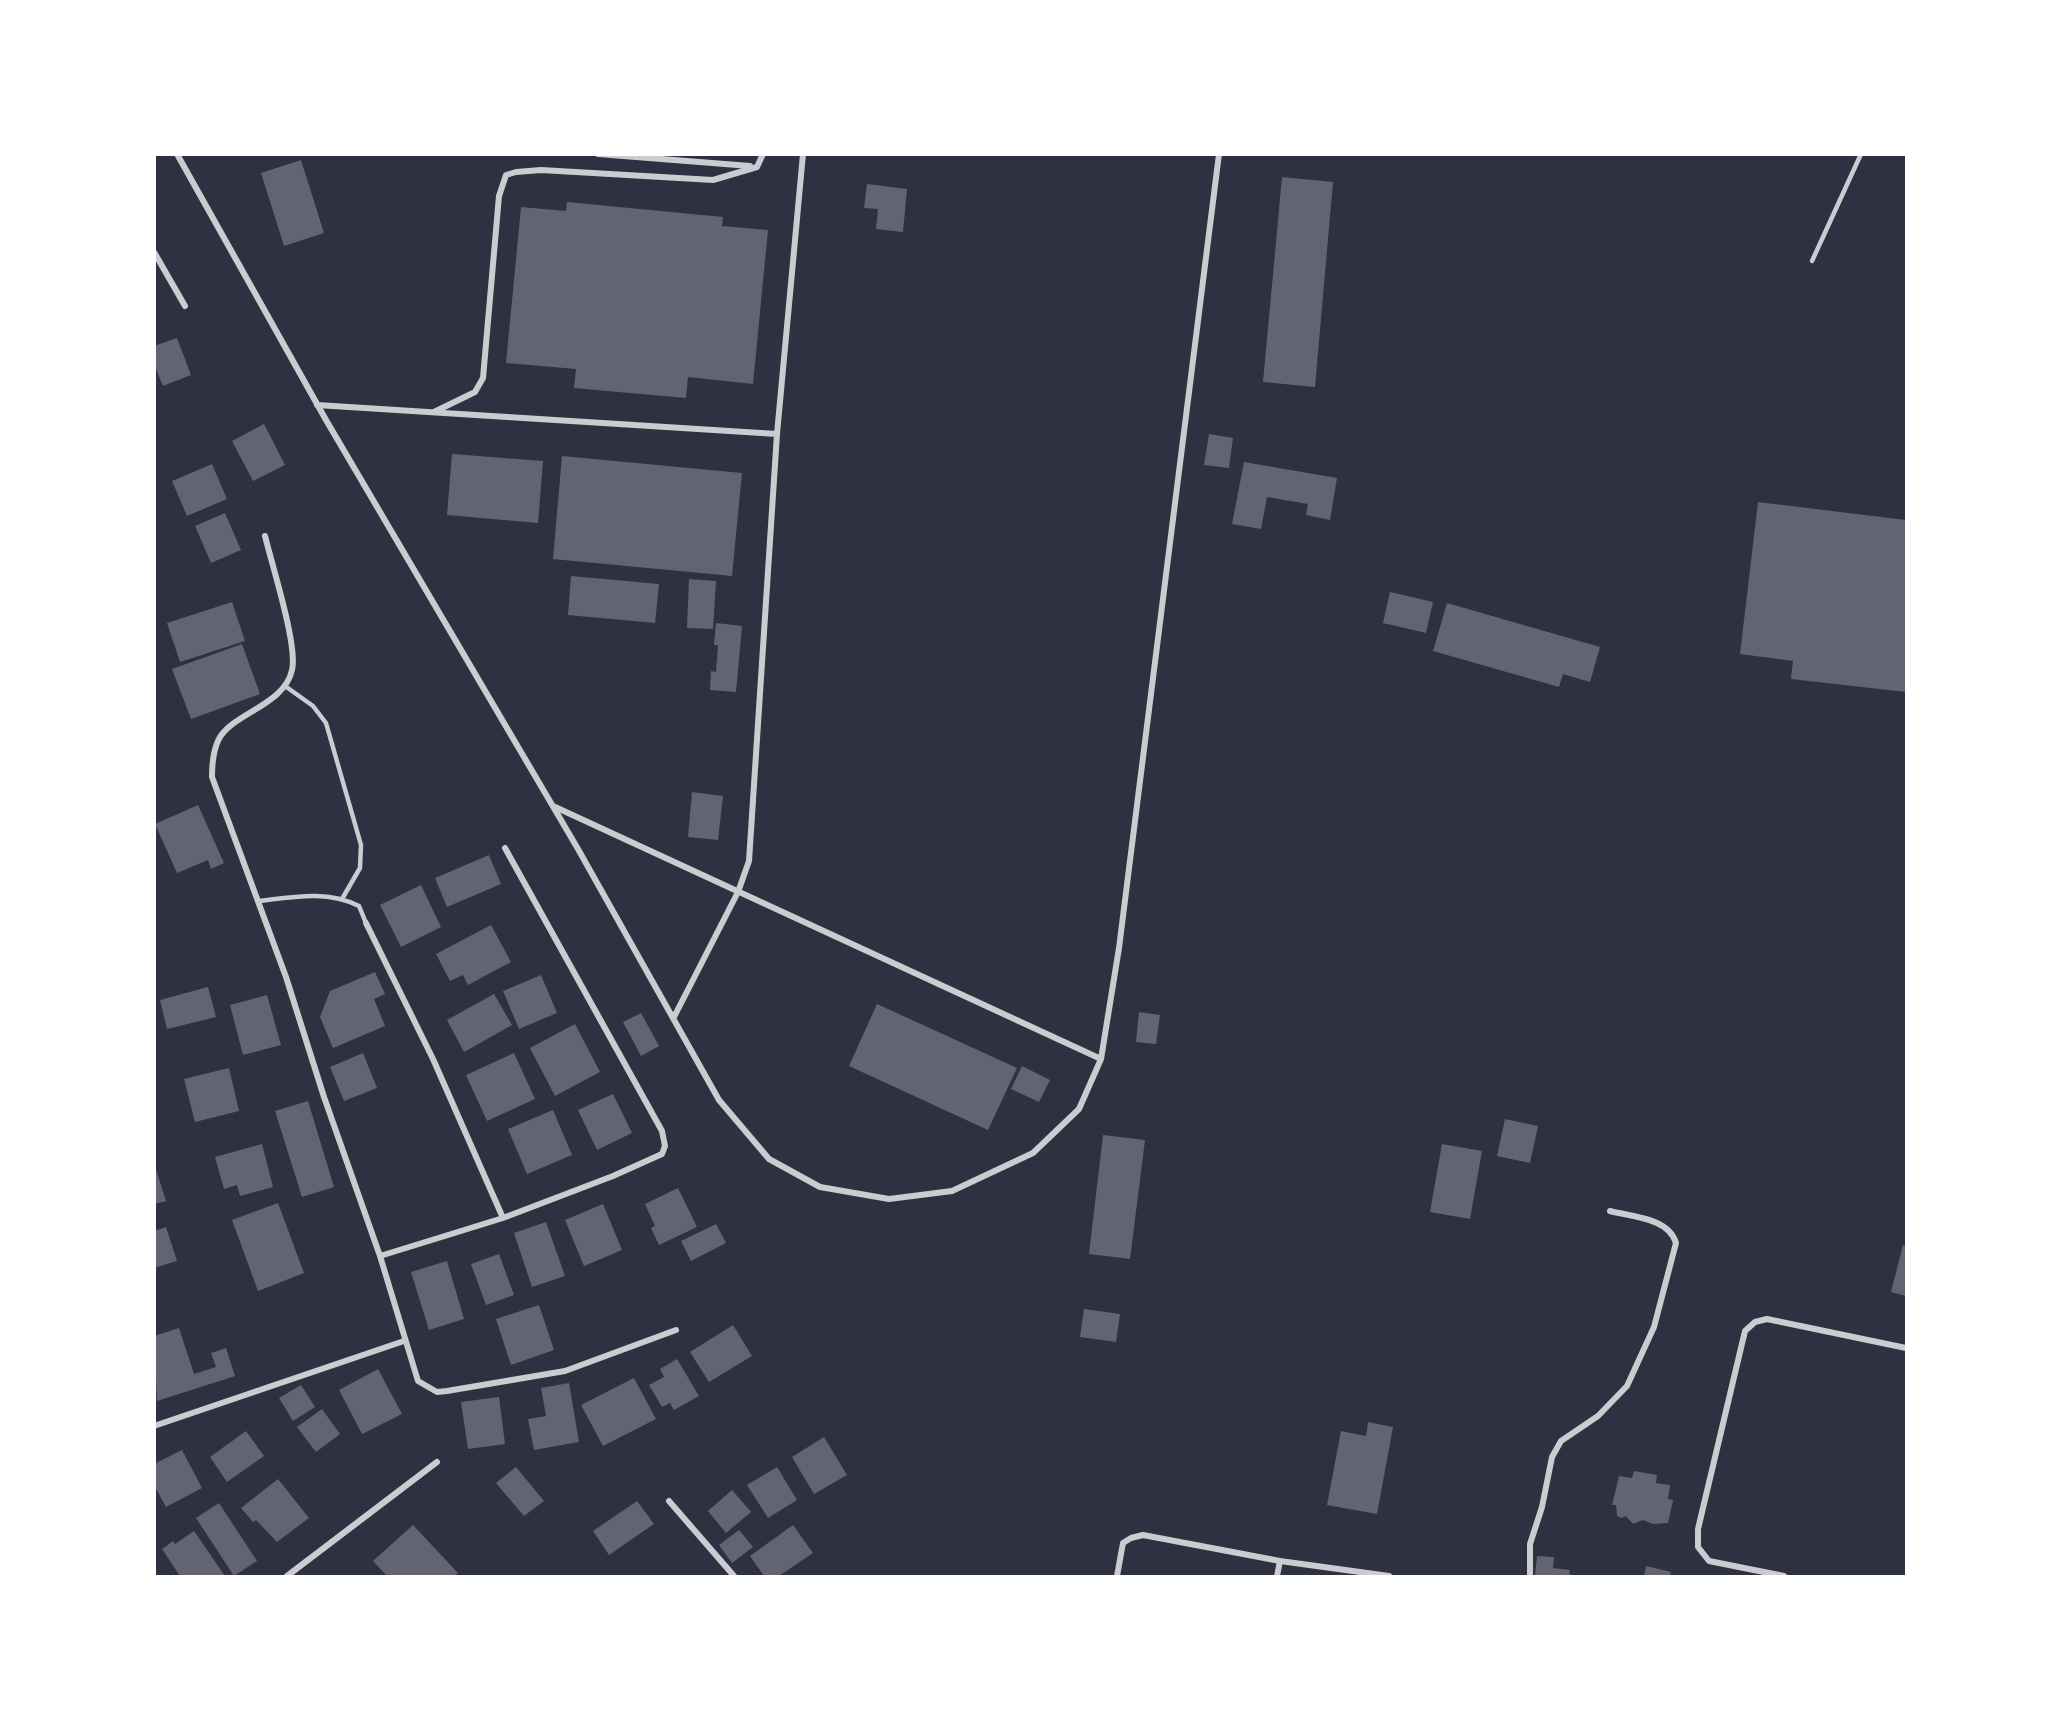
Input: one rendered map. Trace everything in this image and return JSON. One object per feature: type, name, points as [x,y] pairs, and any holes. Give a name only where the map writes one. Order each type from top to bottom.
[{"type":"street","points":[[177,154],[317,405],[552,806],[674,1017],[719,1100],[769,1159],[820,1187],[889,1199],[952,1191],[1033,1153],[1079,1109],[1101,1059],[1119,948],[1219,154]]},
{"type":"street","points":[[598,154],[758,167]]},
{"type":"street","points":[[758,167],[763,154]]},
{"type":"street","points":[[674,1017],[738,892],[749,861],[777,434],[803,154]]},
{"type":"street","points":[[434,412],[475,392],[483,378],[499,196],[506,175],[541,170],[713,180],[758,167]]},
{"type":"street","points":[[154,252],[185,306]]},
{"type":"street","points":[[317,405],[777,434]]},
{"type":"street","points":[[265,536],[291,643],[293,667],[285,686],[221,736],[213,759],[212,777],[218,800],[259,901],[380,1256],[418,1381],[437,1392],[565,1371],[676,1330]]},
{"type":"street","points":[[552,806],[1101,1059]]},
{"type":"street","points":[[380,1256],[503,1218],[654,1159],[662,1154],[665,1146],[662,1131],[504,848]]},
{"type":"street","points":[[366,922],[433,1059],[503,1218]]},
{"type":"street","points":[[1530,1576],[1530,1544],[1542,1507],[1552,1457],[1561,1441],[1613,1403],[1627,1386],[1654,1327],[1676,1243],[1673,1232],[1665,1226],[1610,1211]]},
{"type":"street","points":[[1784,1576],[1709,1561],[1698,1547],[1698,1529],[1745,1331],[1755,1322],[1767,1319],[1906,1348]]},
{"type":"street","points":[[154,1426],[404,1341]]},
{"type":"street","points":[[287,1576],[437,1462]]},
{"type":"street","points":[[669,1501],[732,1574],[722,1576]]},
{"type":"street","points":[[1117,1576],[1123,1543],[1143,1535],[1280,1561],[1389,1576]]},
{"type":"street","points":[[1277,1576],[1280,1561]]},
{"type":"lane","points":[[1812,261],[1861,154]]},
{"type":"lane","points":[[285,686],[313,706],[326,723],[361,845],[360,868],[342,898]]},
{"type":"lane","points":[[259,901],[306,896],[342,898],[359,906],[366,922]]},
{"type":"building","points":[[301,160],[324,233],[284,246],[261,173]]},
{"type":"building","points":[[1282,177],[1333,182],[1315,387],[1263,382]]},
{"type":"building","points":[[867,184],[907,189],[903,232],[876,229],[878,209],[864,208]]},
{"type":"building","points":[[567,202],[723,217],[722,226],[768,230],[753,384],[688,377],[686,398],[574,388],[576,369],[506,363],[521,207],[566,211]]},
{"type":"building","points":[[177,338],[191,375],[163,386],[154,364],[154,346]]},
{"type":"building","points":[[264,424],[285,465],[253,481],[232,441]]},
{"type":"building","points":[[1209,434],[1233,438],[1229,468],[1204,465]]},
{"type":"building","points":[[452,454],[543,461],[538,523],[447,515]]},
{"type":"building","points":[[562,456],[742,473],[732,576],[553,559]]},
{"type":"building","points":[[1244,462],[1337,478],[1330,520],[1306,515],[1308,504],[1267,497],[1261,529],[1232,524]]},
{"type":"building","points":[[212,464],[227,499],[187,516],[172,481]]},
{"type":"building","points":[[1758,502],[1906,520],[1906,692],[1791,679],[1793,661],[1740,654]]},
{"type":"building","points":[[225,513],[241,550],[211,563],[195,526]]},
{"type":"building","points":[[571,576],[659,584],[655,623],[568,615]]},
{"type":"building","points":[[689,579],[716,581],[713,629],[687,628]]},
{"type":"building","points":[[1390,592],[1433,602],[1426,633],[1383,623]]},
{"type":"building","points":[[232,602],[245,641],[180,662],[167,623]]},
{"type":"building","points":[[1447,603],[1600,647],[1590,682],[1563,674],[1559,687],[1433,651]]},
{"type":"building","points":[[716,623],[742,626],[736,692],[710,690],[711,671],[716,672],[718,645],[714,645]]},
{"type":"building","points":[[242,644],[260,694],[191,719],[172,669]]},
{"type":"building","points":[[692,792],[723,796],[718,840],[688,837]]},
{"type":"building","points":[[198,805],[224,863],[211,869],[208,860],[177,873],[155,824]]},
{"type":"building","points":[[489,855],[501,884],[447,907],[435,878]]},
{"type":"building","points":[[421,885],[441,927],[401,947],[380,905]]},
{"type":"building","points":[[491,925],[511,962],[468,985],[463,975],[450,981],[436,954]]},
{"type":"building","points":[[375,972],[385,994],[374,999],[385,1026],[333,1048],[320,1017],[330,991]]},
{"type":"building","points":[[541,975],[557,1013],[519,1029],[503,991]]},
{"type":"building","points":[[208,987],[216,1017],[167,1029],[160,1000]]},
{"type":"building","points":[[494,994],[512,1025],[464,1052],[447,1020]]},
{"type":"building","points":[[267,995],[281,1045],[243,1055],[230,1005]]},
{"type":"building","points":[[877,1004],[1017,1068],[988,1130],[849,1066]]},
{"type":"building","points":[[1139,1012],[1160,1015],[1156,1044],[1136,1042]]},
{"type":"building","points":[[641,1013],[659,1046],[641,1056],[623,1022]]},
{"type":"building","points":[[575,1024],[600,1072],[555,1096],[530,1048]]},
{"type":"building","points":[[363,1053],[377,1088],[344,1101],[330,1067]]},
{"type":"building","points":[[514,1053],[535,1099],[487,1121],[466,1075]]},
{"type":"building","points":[[1022,1066],[1050,1080],[1039,1102],[1011,1089]]},
{"type":"building","points":[[229,1068],[239,1111],[195,1122],[184,1079]]},
{"type":"building","points":[[613,1094],[632,1133],[597,1150],[578,1110]]},
{"type":"building","points":[[308,1101],[334,1187],[302,1197],[275,1111]]},
{"type":"building","points":[[553,1110],[572,1155],[527,1174],[508,1129]]},
{"type":"building","points":[[1505,1119],[1538,1126],[1530,1163],[1497,1156]]},
{"type":"building","points":[[1103,1135],[1145,1140],[1130,1259],[1089,1254]]},
{"type":"building","points":[[262,1144],[273,1187],[240,1196],[237,1185],[224,1189],[215,1157]]},
{"type":"building","points":[[1442,1144],[1482,1151],[1470,1219],[1430,1212]]},
{"type":"building","points":[[154,1163],[166,1201],[154,1204]]},
{"type":"building","points":[[678,1188],[697,1227],[659,1245],[651,1228],[655,1226],[645,1204]]},
{"type":"building","points":[[278,1203],[304,1273],[258,1291],[232,1220]]},
{"type":"building","points":[[603,1204],[622,1250],[584,1266],[565,1220]]},
{"type":"building","points":[[546,1222],[565,1276],[532,1287],[514,1233]]},
{"type":"building","points":[[716,1224],[726,1243],[691,1261],[681,1241]]},
{"type":"building","points":[[166,1227],[177,1261],[154,1268],[154,1231]]},
{"type":"building","points":[[1903,1245],[1906,1246],[1906,1296],[1891,1292]]},
{"type":"building","points":[[499,1254],[514,1295],[486,1305],[471,1264]]},
{"type":"building","points":[[447,1261],[464,1319],[429,1330],[411,1272]]},
{"type":"building","points":[[539,1305],[554,1350],[511,1365],[496,1319]]},
{"type":"building","points":[[1084,1309],[1120,1314],[1116,1342],[1080,1337]]},
{"type":"building","points":[[733,1325],[752,1356],[709,1382],[690,1352]]},
{"type":"building","points":[[179,1328],[194,1374],[216,1367],[211,1353],[226,1348],[235,1376],[157,1401],[154,1336]]},
{"type":"building","points":[[677,1359],[699,1396],[674,1410],[670,1403],[662,1407],[649,1385],[664,1377],[660,1369]]},
{"type":"building","points":[[378,1369],[402,1414],[362,1434],[339,1390]]},
{"type":"building","points":[[634,1378],[656,1419],[603,1446],[581,1405]]},
{"type":"building","points":[[569,1383],[579,1442],[534,1450],[528,1419],[546,1416],[541,1388]]},
{"type":"building","points":[[301,1385],[315,1407],[293,1421],[279,1398]]},
{"type":"building","points":[[499,1397],[505,1444],[468,1449],[461,1402]]},
{"type":"building","points":[[322,1409],[340,1434],[316,1452],[297,1427]]},
{"type":"building","points":[[1368,1422],[1393,1427],[1377,1514],[1327,1505],[1341,1431],[1366,1436]]},
{"type":"building","points":[[246,1431],[264,1456],[227,1482],[210,1457]]},
{"type":"building","points":[[824,1437],[847,1475],[814,1494],[792,1457]]},
{"type":"building","points":[[182,1450],[202,1488],[166,1507],[154,1485],[154,1464]]},
{"type":"building","points":[[516,1467],[544,1501],[524,1516],[496,1483]]},
{"type":"building","points":[[777,1467],[797,1500],[768,1518],[747,1485]]},
{"type":"building","points":[[1634,1471],[1657,1475],[1656,1483],[1670,1485],[1668,1499],[1673,1500],[1668,1523],[1653,1524],[1643,1520],[1633,1524],[1626,1516],[1621,1518],[1617,1516],[1616,1505],[1612,1505],[1619,1476],[1632,1478]]},
{"type":"building","points":[[278,1479],[309,1518],[277,1542],[256,1520],[253,1522],[241,1508]]},
{"type":"building","points":[[732,1490],[751,1512],[726,1533],[708,1511]]},
{"type":"building","points":[[637,1501],[654,1524],[609,1555],[593,1531]]},
{"type":"building","points":[[219,1503],[257,1561],[234,1576],[196,1518]]},
{"type":"building","points":[[413,1525],[458,1573],[454,1576],[387,1576],[373,1561]]},
{"type":"building","points":[[793,1525],[813,1553],[779,1576],[764,1576],[750,1556]]},
{"type":"building","points":[[739,1530],[753,1547],[732,1563],[719,1545]]},
{"type":"building","points":[[194,1531],[225,1576],[180,1576],[162,1549],[173,1541],[175,1544]]},
{"type":"building","points":[[1537,1556],[1554,1557],[1553,1568],[1570,1570],[1569,1574],[1575,1576],[1535,1576]]},
{"type":"building","points":[[1646,1566],[1671,1572],[1670,1576],[1644,1576]]}]
